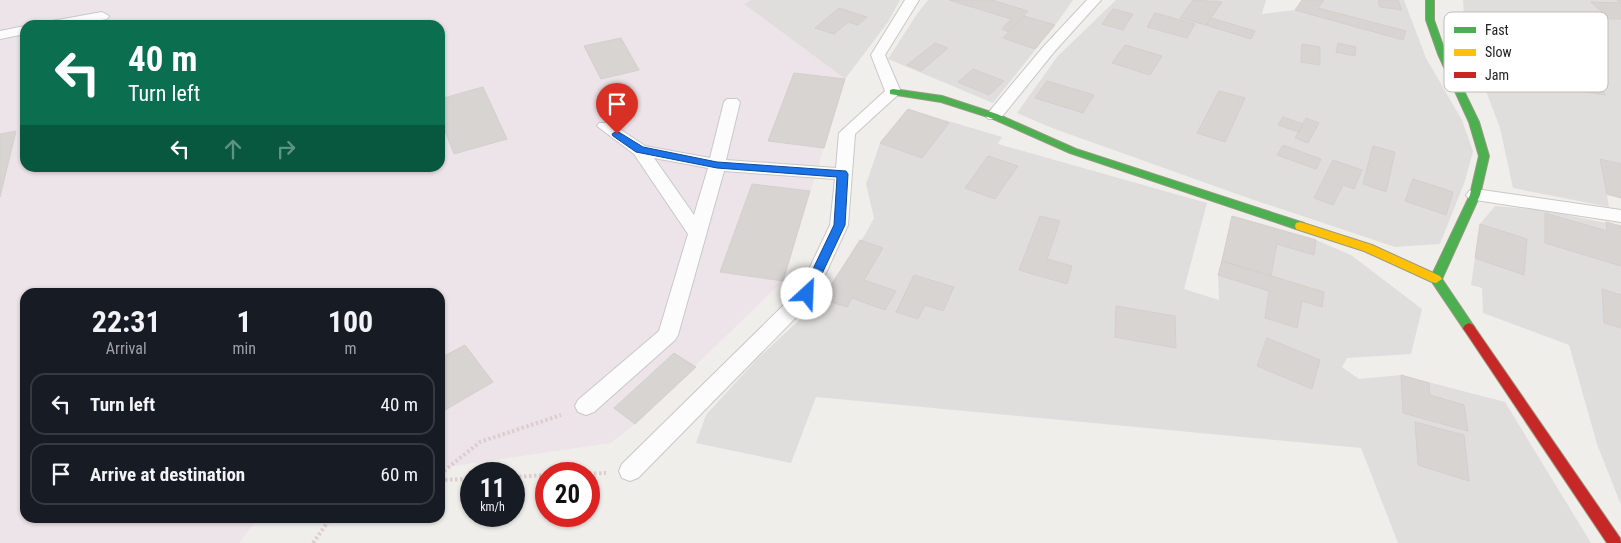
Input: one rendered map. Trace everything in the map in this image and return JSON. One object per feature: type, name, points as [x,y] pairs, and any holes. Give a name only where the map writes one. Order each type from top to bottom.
[{"type":"street","points":[[1430,0],[1430,20],[1444,58]]},
{"type":"street","points":[[893,92],[942,99],[994,116],[1073,151],[1368,248],[1436,279],[1615,543]]},
{"type":"street","points":[[1436,279],[1475,195],[1484,156],[1474,122],[1460,92]]},
{"type":"lane","points":[[630,472],[807,294],[839,225],[847,133],[893,92],[878,55],[912,0]]},
{"type":"lane","points":[[994,116],[1094,0]]},
{"type":"lane","points":[[80,20],[102,16]]},
{"type":"lane","points":[[0,35],[20,31]]},
{"type":"lane","points":[[586,406],[668,334],[698,234],[732,102]]},
{"type":"lane","points":[[605,126],[640,150],[698,234]]},
{"type":"lane","points":[[640,150],[717,165],[843,174]]},
{"type":"lane","points":[[1475,195],[1621,216]]},
{"type":"path","points":[[445,470],[480,442],[586,406]]},
{"type":"path","points":[[445,480],[460,479]]},
{"type":"path","points":[[314,543],[327,523]]},
{"type":"shaded area","points":[[0,0],[751,0],[744,4],[845,79],[783,281],[635,424],[611,443],[481,462],[460,462],[460,465],[445,467],[445,288],[20,288],[20,523],[254,523],[239,543],[0,543]]},
{"type":"shaded area","points":[[751,0],[900,0],[888,22],[845,79],[743,4]]},
{"type":"shaded area","points":[[928,0],[1073,0],[993,103],[888,59]]},
{"type":"shaded area","points":[[1116,0],[1266,0],[1262,14],[1295,10],[1302,0],[1404,0],[1426,58],[1444,92],[1462,120],[1473,151],[1465,181],[1440,244],[1395,247],[1248,198],[1052,128],[1017,113],[1057,57]]},
{"type":"shaded area","points":[[1463,0],[1621,0],[1621,198],[1607,195],[1609,207],[1513,188],[1500,128],[1486,92],[1608,92],[1608,12],[1464,12]]},
{"type":"shaded area","points":[[908,109],[1002,137],[998,144],[1207,203],[1184,289],[1219,300],[1218,275],[1232,216],[1316,240],[1351,255],[1422,309],[1411,354],[1347,358],[1342,367],[1359,379],[1401,375],[1505,402],[1591,543],[1398,543],[1361,448],[816,397],[791,463],[696,443],[706,415],[757,359],[822,299],[866,233],[874,218],[866,184],[880,143]]},
{"type":"shaded area","points":[[1495,206],[1542,210],[1621,226],[1621,505],[1597,444],[1569,345],[1483,313],[1482,288],[1471,285],[1480,224]]},
{"type":"building","points":[[949,0],[992,0],[1028,11],[1009,32],[1002,29],[1011,19]]},
{"type":"building","points":[[1193,0],[1222,2],[1206,25],[1180,18]]},
{"type":"building","points":[[1302,0],[1324,0],[1318,8],[1406,31],[1403,40],[1295,10]]},
{"type":"building","points":[[1378,0],[1398,0],[1402,10],[1380,7]]},
{"type":"building","points":[[1617,0],[1621,0],[1621,19],[1610,19],[1608,12],[1602,12],[1591,2],[1620,3]]},
{"type":"building","points":[[839,8],[867,17],[858,25],[848,22],[834,34],[815,28]]},
{"type":"building","points":[[1113,9],[1133,14],[1123,30],[1102,24]]},
{"type":"building","points":[[1155,13],[1195,24],[1187,38],[1147,27]]},
{"type":"building","points":[[1024,16],[1055,25],[1035,49],[1003,38]]},
{"type":"building","points":[[1211,18],[1255,31],[1251,39],[1206,25]]},
{"type":"building","points":[[621,38],[639,70],[601,79],[584,46]]},
{"type":"building","points":[[935,43],[948,48],[921,71],[907,65]]},
{"type":"building","points":[[1338,43],[1356,47],[1355,56],[1336,52]]},
{"type":"building","points":[[1302,44],[1320,47],[1320,65],[1301,62]]},
{"type":"building","points":[[1125,45],[1162,56],[1150,75],[1112,63]]},
{"type":"building","points":[[973,69],[1004,81],[989,95],[958,82]]},
{"type":"building","points":[[794,73],[845,79],[824,148],[768,141]]},
{"type":"building","points":[[1047,81],[1094,95],[1083,113],[1035,98]]},
{"type":"building","points":[[483,87],[507,139],[454,154],[445,131],[445,98]]},
{"type":"building","points":[[1219,91],[1245,98],[1225,142],[1197,133]]},
{"type":"building","points":[[1585,92],[1604,92],[1605,95]]},
{"type":"building","points":[[908,109],[949,123],[922,158],[880,143]]},
{"type":"building","points":[[1283,117],[1303,124],[1299,132],[1278,125]]},
{"type":"building","points":[[1306,118],[1319,123],[1308,143],[1295,138]]},
{"type":"building","points":[[16,131],[0,197],[0,134]]},
{"type":"building","points":[[1283,145],[1321,159],[1316,169],[1277,155]]},
{"type":"building","points":[[1373,146],[1395,152],[1386,192],[1363,184]]},
{"type":"building","points":[[988,156],[1018,166],[995,199],[965,188]]},
{"type":"building","points":[[1600,159],[1621,164],[1621,198],[1607,194]]},
{"type":"building","points":[[1333,160],[1362,170],[1354,189],[1343,185],[1333,205],[1314,198]]},
{"type":"building","points":[[1413,179],[1453,192],[1446,215],[1405,201]]},
{"type":"building","points":[[752,184],[810,191],[783,281],[720,272]]},
{"type":"building","points":[[1545,213],[1607,231],[1606,222],[1621,226],[1621,266],[1545,243]]},
{"type":"building","points":[[1040,216],[1060,221],[1047,259],[1072,266],[1067,284],[1019,270]]},
{"type":"building","points":[[1232,216],[1316,240],[1314,255],[1277,244],[1271,276],[1222,261]]},
{"type":"building","points":[[1480,224],[1527,239],[1524,275],[1475,258]]},
{"type":"building","points":[[860,240],[883,248],[864,280],[896,291],[885,310],[852,298],[847,307],[822,299]]},
{"type":"building","points":[[1222,261],[1324,292],[1322,307],[1302,301],[1297,328],[1265,318],[1269,291],[1218,275]]},
{"type":"building","points":[[914,275],[954,287],[943,311],[925,305],[918,319],[896,312]]},
{"type":"building","points":[[1602,289],[1621,295],[1621,328],[1604,323]]},
{"type":"building","points":[[1116,306],[1175,316],[1176,348],[1115,337]]},
{"type":"building","points":[[1267,338],[1320,360],[1312,389],[1257,366]]},
{"type":"building","points":[[465,345],[493,382],[445,410],[445,355]]},
{"type":"building","points":[[674,353],[696,367],[635,424],[614,408]]},
{"type":"building","points":[[1401,375],[1429,383],[1430,395],[1464,405],[1468,431],[1403,413]]},
{"type":"building","points":[[1415,422],[1464,435],[1469,481],[1418,465]]},
{"type":"traffic: fast","points":[[1430,0],[1430,20],[1444,58]]},
{"type":"traffic: fast","points":[[893,92],[942,99],[994,116],[1073,151],[1300,226]]},
{"type":"traffic: fast","points":[[1460,92],[1474,122],[1484,156],[1475,195],[1436,279],[1469,328]]},
{"type":"traffic: slow","points":[[1300,226],[1368,248],[1436,279]]},
{"type":"traffic: jam","points":[[1469,328],[1615,543]]},
{"type":"route","points":[[617,134],[640,150],[717,165],[843,174],[839,225],[807,294]]}]
